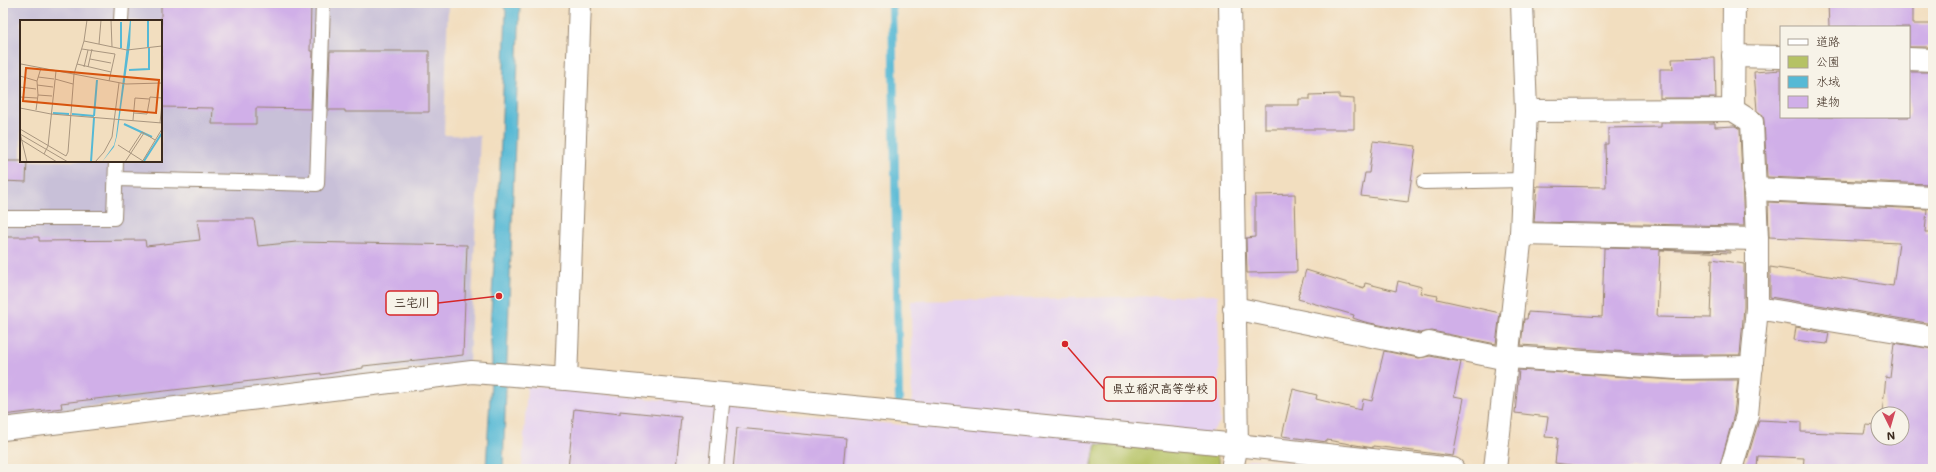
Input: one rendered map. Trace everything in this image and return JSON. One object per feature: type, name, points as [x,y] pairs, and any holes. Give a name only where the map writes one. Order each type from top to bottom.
[{"type":"street","points":[[566,378],[580,3]]},
{"type":"street","points":[[1230,3],[1237,445],[1232,469]]},
{"type":"street","points":[[1495,469],[1521,234],[1526,111],[1522,3]]},
{"type":"street","points":[[1733,110],[1734,3]]},
{"type":"street","points":[[1733,56],[1780,57]]},
{"type":"street","points":[[1910,59],[1933,60]]},
{"type":"street","points":[[1526,111],[1733,110],[1752,122],[1757,239],[1757,308],[1747,415],[1731,469]]},
{"type":"street","points":[[1754,189],[1933,197]]},
{"type":"street","points":[[1521,234],[1757,239]]},
{"type":"street","points":[[1234,308],[1421,346],[1429,343],[1508,358],[1675,368],[1752,367]]},
{"type":"street","points":[[1757,308],[1933,337]]},
{"type":"street","points":[[3,429],[479,372],[566,378],[1237,445],[1453,469]]},
{"type":"lane","points":[[121,20],[122,3]]},
{"type":"lane","points":[[116,179],[317,184],[323,3]]},
{"type":"lane","points":[[3,218],[114,218],[116,162]]},
{"type":"lane","points":[[1424,182],[1523,180]]},
{"type":"lane","points":[[716,469],[723,394]]},
{"type":"shaded area","points":[[3,3],[448,3],[444,135],[480,136],[469,362],[3,417]]},
{"type":"shaded area","points":[[1218,295],[1220,423],[1209,434],[1207,454],[1096,444],[1091,469],[522,469],[527,386],[912,426],[911,301]]},
{"type":"shaded area","points":[[1251,459],[1347,469],[1238,469],[1240,465]]},
{"type":"green space","points":[[1096,444],[1216,454],[1222,469],[1091,469]]},
{"type":"water","points":[[502,3],[520,3],[503,469],[486,469],[492,363],[490,328],[500,167],[506,11]]},
{"type":"building","points":[[161,3],[311,3],[310,51],[313,51],[311,109],[256,108],[256,124],[212,124],[213,108],[162,107]]},
{"type":"building","points":[[1828,3],[1913,3],[1913,24],[1933,24],[1933,47],[1910,47],[1910,26],[1829,26]]},
{"type":"building","points":[[330,51],[429,51],[429,112],[345,112],[345,110],[328,110]]},
{"type":"building","points":[[1715,58],[1716,98],[1660,98],[1660,69],[1673,69],[1672,59]]},
{"type":"building","points":[[1780,70],[1780,118],[1910,118],[1910,72],[1933,72],[1933,168],[1930,168],[1929,184],[1767,177],[1764,121],[1763,115],[1757,111],[1754,72]]},
{"type":"building","points":[[1339,94],[1339,98],[1354,99],[1354,129],[1265,129],[1265,105],[1299,105],[1299,99],[1310,99],[1310,95]]},
{"type":"building","points":[[1661,123],[1715,123],[1715,127],[1735,126],[1740,129],[1744,226],[1534,222],[1537,186],[1606,187],[1605,144],[1608,144],[1608,128],[1661,127]]},
{"type":"building","points":[[1373,141],[1416,146],[1408,202],[1361,196],[1365,173],[1369,173]]},
{"type":"building","points":[[3,161],[27,162],[26,182],[3,181]]},
{"type":"building","points":[[1295,194],[1297,272],[1247,273],[1246,238],[1255,237],[1255,195]]},
{"type":"building","points":[[1768,202],[1927,209],[1925,232],[1933,232],[1933,324],[1770,297],[1770,267],[1893,286],[1899,243],[1769,237]]},
{"type":"building","points":[[197,219],[254,219],[258,246],[296,242],[467,245],[463,355],[363,366],[363,368],[321,375],[321,373],[61,403],[62,408],[3,415],[3,237],[39,237],[39,241],[145,240],[146,246],[200,240]]},
{"type":"building","points":[[1604,248],[1730,251],[1730,253],[1660,250],[1657,317],[1710,318],[1712,259],[1744,264],[1744,307],[1740,355],[1675,355],[1521,345],[1524,319],[1527,319],[1528,312],[1602,317]]},
{"type":"building","points":[[1306,270],[1364,288],[1365,283],[1396,291],[1398,281],[1422,287],[1421,293],[1438,296],[1437,299],[1500,313],[1496,344],[1432,331],[1420,333],[1365,322],[1353,318],[1354,315],[1298,299]]},
{"type":"building","points":[[1796,327],[1829,333],[1827,344],[1794,340]]},
{"type":"building","points":[[1894,343],[1933,349],[1933,469],[1803,469],[1804,458],[1758,456],[1757,469],[1744,469],[1759,420],[1801,422],[1801,432],[1864,434],[1866,425],[1870,425],[1870,446],[1910,446],[1910,406],[1883,406],[1886,377],[1890,378]]},
{"type":"building","points":[[1384,351],[1419,358],[1430,356],[1461,362],[1454,396],[1464,398],[1453,456],[1373,446],[1373,448],[1327,440],[1327,442],[1282,436],[1293,389],[1317,395],[1316,399],[1361,410],[1363,399],[1372,401]]},
{"type":"building","points":[[1519,370],[1674,380],[1738,380],[1734,414],[1719,469],[1600,469],[1555,463],[1558,438],[1545,437],[1548,417],[1515,413]]},
{"type":"building","points":[[574,409],[620,414],[620,411],[681,417],[676,469],[568,469]]},
{"type":"building","points":[[737,428],[846,438],[843,469],[733,469]]},
{"type":"waterway","points":[[892,3],[899,400]]},
{"type":"place","name":"三宅川","points":[[499,296]]},
{"type":"place","name":"県立稲沢高等学校","points":[[1065,344]]}]
